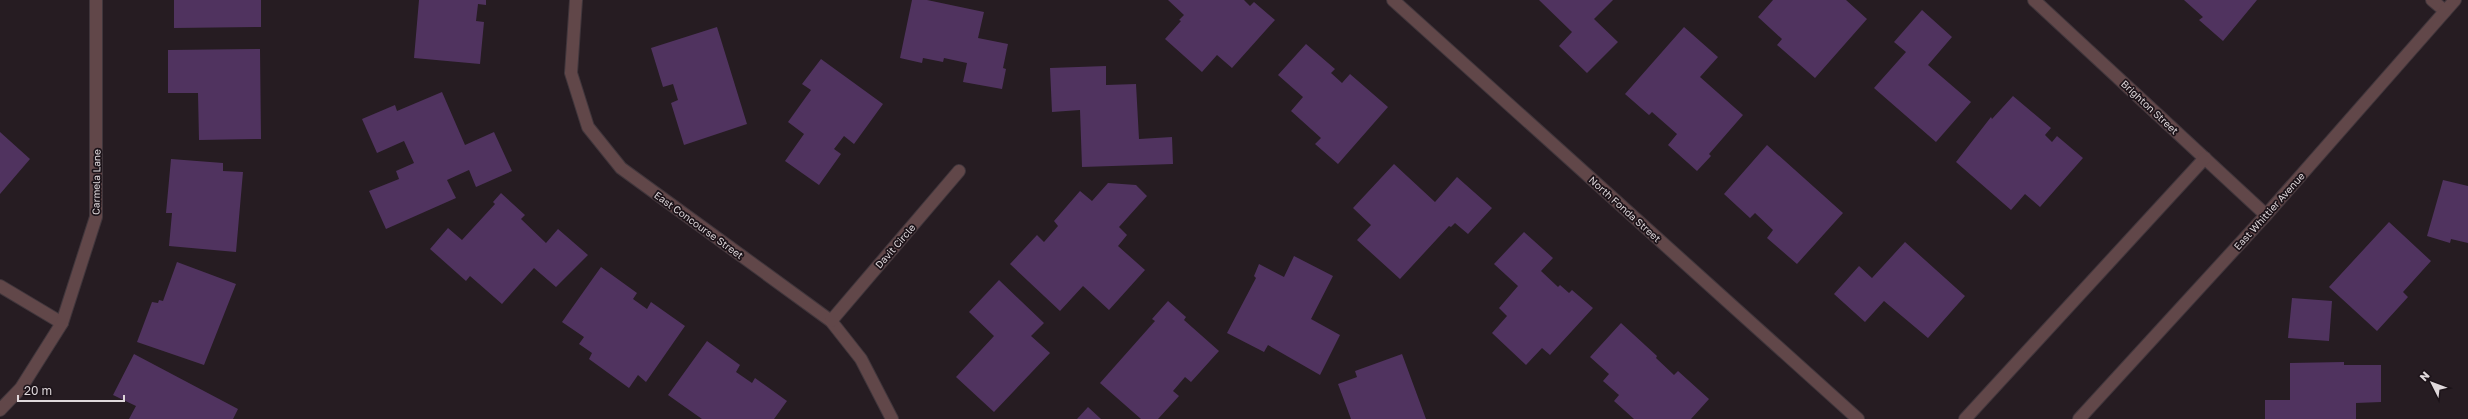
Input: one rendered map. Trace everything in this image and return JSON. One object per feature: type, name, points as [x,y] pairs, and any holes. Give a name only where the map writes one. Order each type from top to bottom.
[{"type":"street","name":"Carmela Lane","points":[[0,410],[21,388],[62,323],[96,217],[96,0]]},
{"type":"street","name":"East Concourse Street","points":[[576,0],[571,73],[588,127],[621,168],[831,321],[861,359],[892,419]]},
{"type":"street","name":"North Fonda Street","points":[[1393,0],[1858,419]]},
{"type":"street","name":"Brighton Street","points":[[2034,0],[2266,214]]},
{"type":"street","points":[[2432,0],[2445,11]]},
{"type":"street","name":"East Whittier Avenue","points":[[2079,419],[2266,214],[2455,0]]},
{"type":"street","points":[[1965,419],[2205,158]]},
{"type":"street","name":"Davit Circle","points":[[831,321],[959,171]]},
{"type":"street","points":[[0,286],[62,323]]},
{"type":"building","points":[[174,0],[261,0],[261,27],[174,28]]},
{"type":"building","points":[[419,0],[486,0],[486,5],[478,4],[476,21],[484,22],[480,64],[414,58]]},
{"type":"building","points":[[912,0],[927,0],[984,12],[978,38],[1008,44],[1003,68],[1006,69],[1002,89],[963,82],[967,63],[944,58],[943,62],[923,58],[922,63],[900,58]]},
{"type":"building","points":[[1168,0],[1244,0],[1250,6],[1254,2],[1275,20],[1232,68],[1217,55],[1202,72],[1165,39],[1181,21],[1179,20],[1184,15]]},
{"type":"building","points":[[1539,0],[1613,0],[1594,19],[1618,42],[1587,73],[1559,46],[1572,32]]},
{"type":"building","points":[[1773,0],[1846,0],[1867,19],[1815,78],[1777,45],[1782,39],[1758,17]]},
{"type":"building","points":[[2184,0],[2257,0],[2223,41],[2199,20],[2203,17]]},
{"type":"building","points":[[1922,10],[1952,37],[1928,65],[1971,102],[1936,142],[1874,88],[1906,52],[1894,42]]},
{"type":"building","points":[[717,27],[747,124],[684,145],[671,103],[678,100],[673,84],[663,87],[651,48]]},
{"type":"building","points":[[1684,27],[1718,57],[1700,77],[1743,115],[1709,154],[1711,156],[1697,171],[1668,145],[1677,134],[1652,112],[1649,115],[1625,94]]},
{"type":"building","points":[[1306,44],[1335,69],[1331,73],[1342,83],[1350,74],[1388,107],[1338,164],[1315,144],[1321,138],[1291,111],[1303,97],[1278,75]]},
{"type":"building","points":[[260,49],[261,139],[199,140],[198,93],[168,93],[168,50]]},
{"type":"building","points":[[821,59],[883,104],[854,144],[844,136],[834,149],[841,154],[819,185],[785,161],[804,134],[788,122],[811,90],[802,84]]},
{"type":"building","points":[[1106,66],[1106,85],[1136,84],[1139,139],[1172,137],[1173,164],[1082,167],[1080,110],[1052,112],[1050,68]]},
{"type":"building","points":[[442,92],[465,145],[494,132],[512,171],[476,187],[469,170],[447,180],[456,198],[386,229],[369,191],[399,179],[396,171],[414,163],[404,141],[377,153],[362,119],[395,105],[397,111]]},
{"type":"building","points":[[2013,96],[2051,128],[2045,135],[2052,142],[2057,136],[2083,158],[2040,207],[2025,194],[2011,210],[1956,162],[1991,117],[1992,119]]},
{"type":"building","points":[[0,132],[30,159],[0,194]]},
{"type":"building","points":[[1767,145],[1843,213],[1797,264],[1767,238],[1773,230],[1755,213],[1750,218],[1724,194]]},
{"type":"building","points":[[171,159],[223,163],[223,171],[243,172],[236,252],[169,246],[172,213],[166,213]]},
{"type":"building","points":[[1394,164],[1435,202],[1457,177],[1492,208],[1468,234],[1455,223],[1451,227],[1449,226],[1400,279],[1357,240],[1371,225],[1353,208]]},
{"type":"building","points":[[2443,180],[2468,186],[2468,243],[2451,239],[2450,243],[2427,236]]},
{"type":"building","points":[[1108,183],[1136,185],[1147,196],[1119,227],[1127,235],[1118,246],[1145,270],[1109,310],[1083,286],[1060,311],[1010,264],[1037,235],[1044,242],[1058,226],[1054,221],[1080,191],[1092,201]]},
{"type":"building","points":[[501,193],[525,215],[521,219],[546,243],[558,229],[588,255],[556,287],[534,268],[502,304],[470,276],[466,281],[430,249],[448,228],[462,240],[495,204],[493,202]]},
{"type":"building","points":[[2389,222],[2431,261],[2403,292],[2408,297],[2377,331],[2329,287]]},
{"type":"building","points":[[1524,232],[1553,258],[1541,271],[1558,287],[1560,285],[1569,293],[1572,290],[1593,308],[1550,355],[1542,348],[1526,365],[1492,333],[1507,316],[1499,308],[1518,286],[1494,264]]},
{"type":"building","points":[[1905,242],[1965,296],[1928,338],[1884,301],[1865,322],[1834,294],[1859,266],[1872,278]]},
{"type":"building","points":[[1294,256],[1333,276],[1311,319],[1340,335],[1320,375],[1268,345],[1264,352],[1227,333],[1256,278],[1254,276],[1259,264],[1284,277]]},
{"type":"building","points":[[177,262],[236,284],[204,365],[137,342],[152,302],[158,303],[159,300],[163,301]]},
{"type":"building","points":[[601,267],[637,293],[633,299],[647,309],[651,302],[685,326],[646,382],[638,375],[629,388],[589,359],[592,353],[579,344],[584,337],[562,322]]},
{"type":"building","points":[[999,280],[1044,323],[1031,336],[1050,353],[994,412],[956,377],[994,336],[969,312]]},
{"type":"building","points":[[2292,298],[2332,301],[2329,341],[2288,338]]},
{"type":"building","points":[[1168,301],[1186,317],[1184,320],[1219,351],[1191,382],[1185,377],[1173,391],[1179,396],[1158,419],[1141,419],[1100,383],[1155,321],[1152,319]]},
{"type":"building","points":[[1621,323],[1657,356],[1656,358],[1674,375],[1678,371],[1709,399],[1691,419],[1634,419],[1614,401],[1619,395],[1603,381],[1609,374],[1590,357]]},
{"type":"building","points":[[707,341],[740,365],[736,372],[752,383],[755,378],[787,401],[774,419],[702,419],[668,395]]},
{"type":"building","points":[[134,354],[238,409],[233,419],[129,419],[136,406],[113,395]]},
{"type":"building","points":[[1402,354],[1426,419],[1351,419],[1338,384],[1357,377],[1355,371]]},
{"type":"building","points":[[2344,362],[2344,365],[2381,365],[2381,402],[2356,403],[2356,419],[2265,419],[2265,400],[2290,400],[2290,363]]},
{"type":"building","points":[[1088,407],[1101,419],[1077,419]]}]
